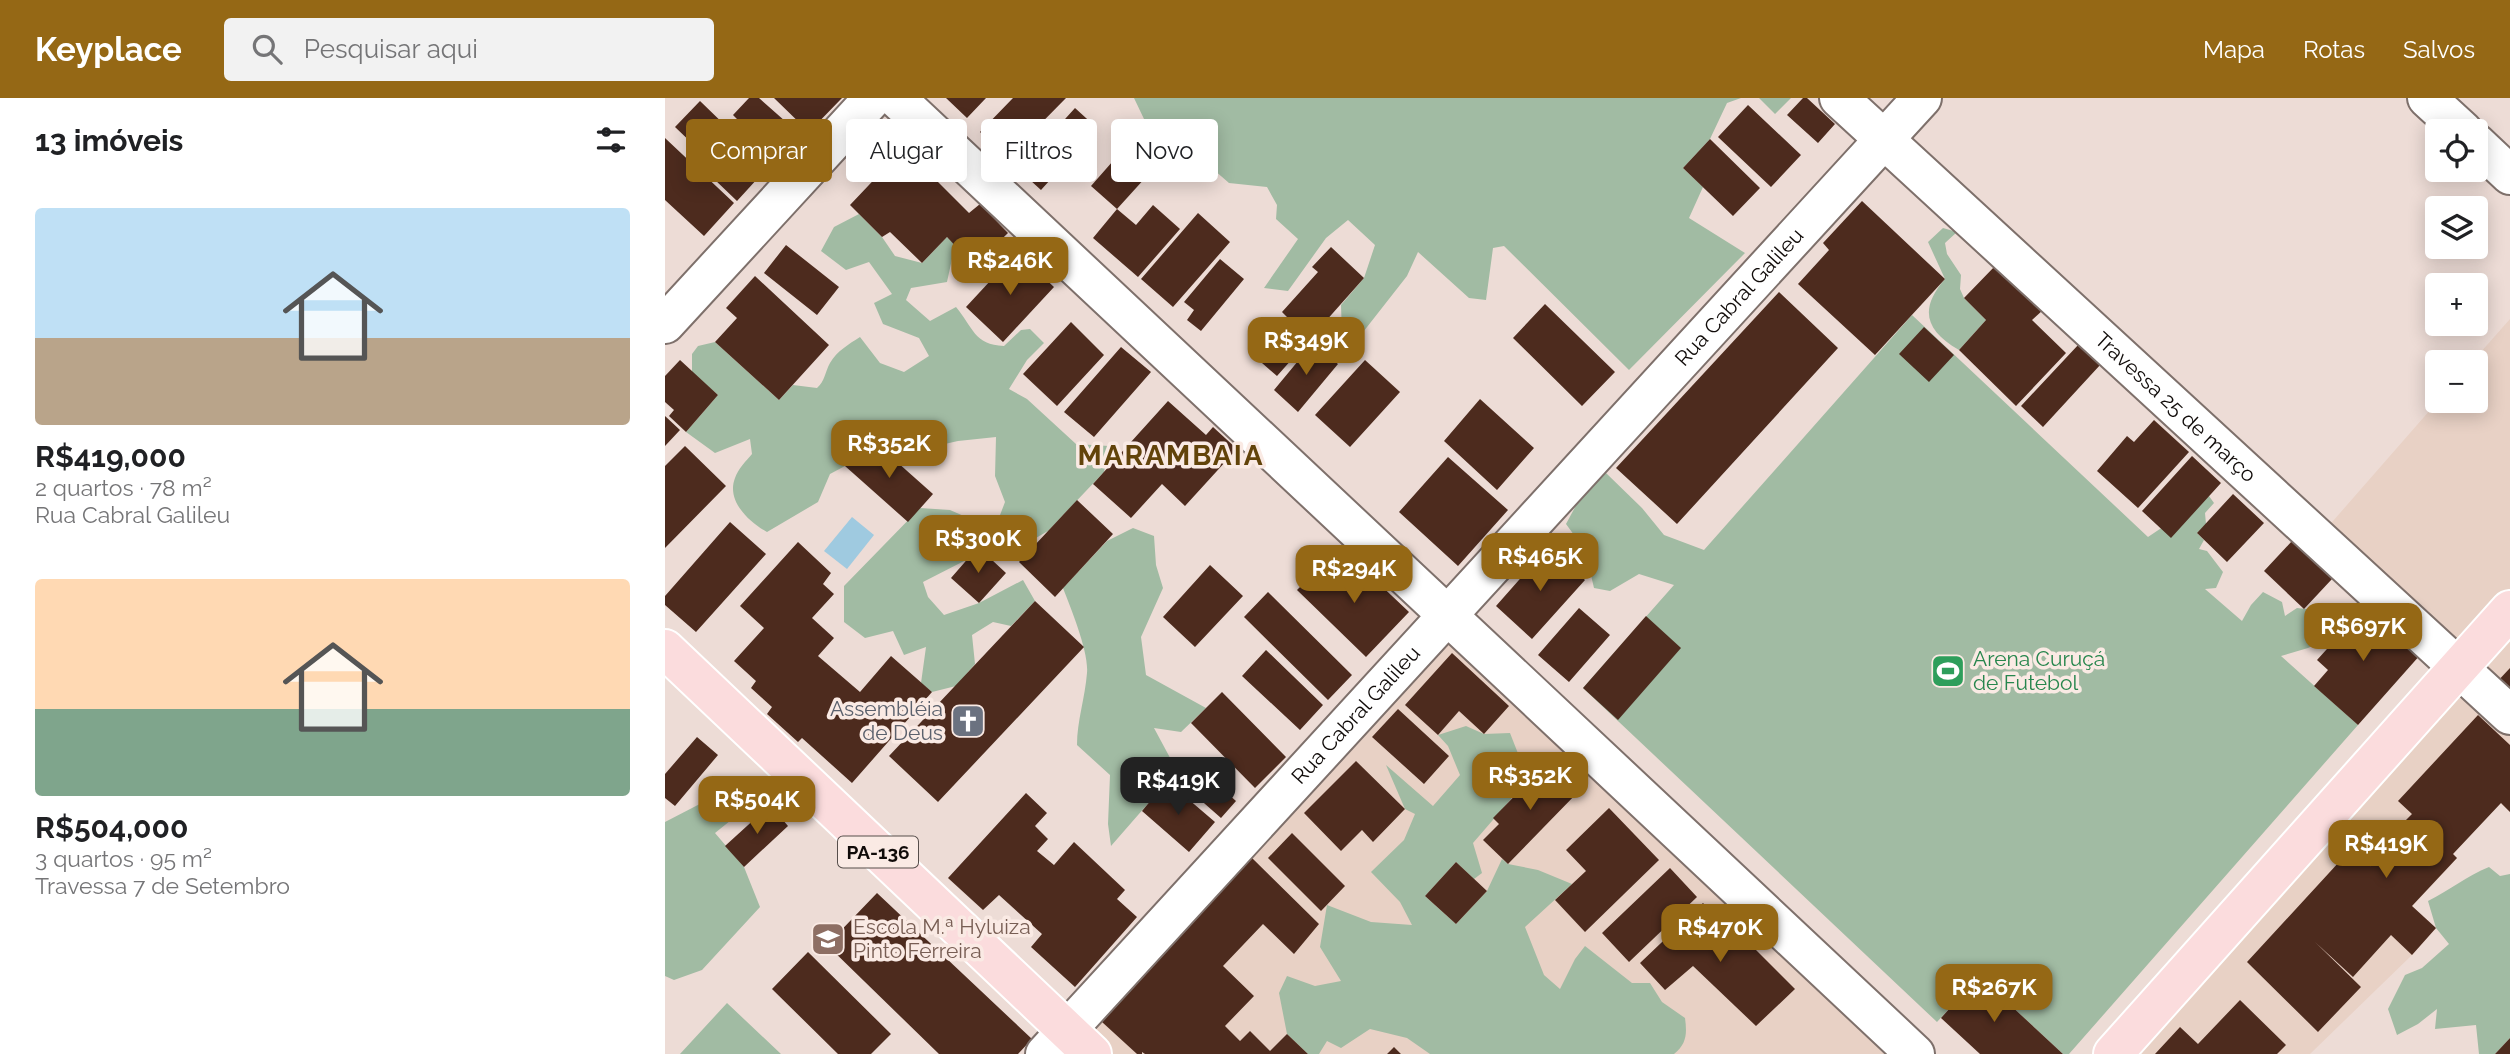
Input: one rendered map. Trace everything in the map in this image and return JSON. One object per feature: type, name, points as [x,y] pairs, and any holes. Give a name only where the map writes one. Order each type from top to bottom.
[{"type":"main road","points":[[2113,1054],[2510,610]]},
{"type":"main road","name":"PA-136","points":[[665,649],[1068,1046]]},
{"type":"street","points":[[665,324],[873,98]]},
{"type":"street","points":[[897,98],[1915,1054]]},
{"type":"street","name":"Travessa 25 de março","points":[[1839,98],[2510,715]]},
{"type":"street","name":"Rua Cabral Galileu","points":[[1068,1046],[1448,614],[1922,98]]},
{"type":"street","points":[[2427,98],[2450,119]]},
{"type":"street","points":[[2488,154],[2510,175]]},
{"type":"shaded area","points":[[2510,319],[2510,812],[2500,803],[2453,854],[2457,858],[2412,906],[2436,928],[2412,955],[2310,1054],[2112,1054],[2459,668],[2319,537],[2428,413],[2488,413],[2488,350],[2483,350]]},
{"type":"shaded area","points":[[1448,614],[1918,1054],[1042,1054]]},
{"type":"green space","points":[[1134,98],[1741,98],[1727,103],[1710,139],[1683,168],[1703,187],[1689,218],[1745,253],[1629,370],[1504,246],[1493,248],[1486,300],[1469,298],[1418,252],[1407,276],[1349,350],[1342,335],[1341,305],[1364,278],[1375,245],[1348,220],[1326,238],[1288,291],[1264,288],[1298,239],[1276,219],[1277,205],[1267,187],[1229,183],[1218,173],[1218,119],[1144,119]]},
{"type":"green space","points":[[1759,98],[1791,98],[1775,114]]},
{"type":"green space","points":[[859,214],[882,237],[895,256],[922,263],[947,237],[955,245],[947,282],[911,288],[906,300],[930,321],[956,307],[975,334],[994,345],[1004,346],[1021,330],[1030,329],[1044,343],[1027,360],[1009,389],[1027,399],[1076,444],[1109,446],[1104,472],[1048,531],[1010,553],[978,547],[968,559],[923,582],[928,597],[944,615],[979,603],[1023,580],[1035,601],[1011,626],[993,622],[972,635],[975,664],[956,686],[932,692],[921,683],[926,647],[904,655],[893,631],[865,638],[844,622],[844,586],[920,508],[950,510],[973,520],[997,523],[1005,502],[995,476],[996,437],[958,441],[918,450],[870,438],[845,466],[830,474],[818,502],[767,532],[747,517],[736,503],[734,495],[736,475],[752,454],[750,439],[715,453],[686,432],[718,395],[692,372],[692,354],[698,346],[715,342],[779,400],[793,385],[817,388],[836,355],[860,337],[880,363],[904,372],[929,356],[919,338],[883,324],[874,303],[892,294],[869,262],[846,270],[821,251],[834,227]]},
{"type":"green space","points":[[1943,228],[1957,232],[1945,243],[1947,254],[1961,275],[1960,289],[1964,298],[1986,320],[1959,350],[1939,335],[1929,318],[1931,300],[1945,279],[1928,242]]},
{"type":"green space","name":"Arena Curuçá de Futebol","points":[[1912,315],[2148,537],[2209,496],[2214,503],[2205,513],[2206,524],[2197,533],[2204,540],[2199,549],[2207,551],[2223,572],[2216,588],[2205,589],[2242,621],[2263,592],[2282,602],[2285,616],[2297,608],[2315,610],[2325,623],[2326,639],[2281,656],[2358,725],[2069,1054],[2063,1054],[1979,976],[1937,1022],[1583,688],[1674,585],[1639,574],[1610,591],[1594,588],[1585,550],[1566,524],[1580,498],[1606,473],[1642,508],[1664,535],[1704,550]]},
{"type":"green space","points":[[1133,528],[1154,536],[1156,565],[1163,588],[1141,637],[1146,675],[1206,708],[1181,732],[1154,728],[1175,767],[1152,799],[1111,846],[1108,824],[1110,775],[1077,745],[1087,664],[1079,630],[1063,588],[1107,541]]},
{"type":"green space","points":[[1466,726],[1484,734],[1510,733],[1519,756],[1511,799],[1473,843],[1482,873],[1474,879],[1456,862],[1425,896],[1456,924],[1487,891],[1502,859],[1508,864],[1538,870],[1572,884],[1525,927],[1544,975],[1560,989],[1575,959],[1585,946],[1632,983],[1650,983],[1662,1002],[1685,1018],[1685,1038],[1674,1054],[1430,1054],[1407,1038],[1370,1029],[1341,1048],[1327,1041],[1319,1054],[1308,1054],[1287,1034],[1279,993],[1287,976],[1315,986],[1341,981],[1320,947],[1327,905],[1371,922],[1412,925],[1400,902],[1371,872],[1404,840],[1415,814],[1405,809],[1386,765],[1433,806],[1460,775],[1448,746],[1438,735]]},
{"type":"green space","points":[[721,793],[761,796],[715,833],[744,867],[760,907],[702,970],[674,980],[665,976],[665,822]]},
{"type":"green space","points":[[2489,867],[2500,876],[2510,874],[2510,1038],[2495,1054],[2479,1054],[2476,1025],[2435,1029],[2437,1009],[2418,1024],[2397,1035],[2388,1009],[2405,975],[2422,968],[2449,944],[2436,928],[2428,901]]},
{"type":"green space","points":[[727,1003],[781,1054],[680,1054]]},
{"type":"water","points":[[852,517],[874,535],[847,569],[824,551]]},
{"type":"building","points":[[749,98],[759,98],[783,119],[737,119],[733,115]]},
{"type":"building","points":[[774,98],[842,98],[822,119],[796,119]]},
{"type":"building","points":[[946,98],[986,98],[967,118]]},
{"type":"building","points":[[1013,98],[1066,98],[1045,119],[993,119]]},
{"type":"building","points":[[1803,98],[1807,98],[1835,124],[1818,143],[1787,115]]},
{"type":"building","points":[[700,101],[719,119],[686,119],[686,138],[675,127]]},
{"type":"building","points":[[1748,105],[1801,155],[1771,187],[1718,137]]},
{"type":"building","points":[[1075,108],[1087,119],[1065,119]]},
{"type":"building","points":[[665,138],[686,158],[686,182],[712,182],[734,203],[704,236],[665,200]]},
{"type":"building","points":[[1710,139],[1760,188],[1733,216],[1683,168]]},
{"type":"building","points":[[1111,163],[1111,182],[1141,182],[1117,209],[1091,186]]},
{"type":"building","points":[[717,182],[754,182],[737,201]]},
{"type":"building","points":[[872,182],[938,182],[969,213],[980,204],[1008,233],[974,266],[947,237],[922,263],[890,232],[882,237],[850,205]]},
{"type":"building","points":[[1032,182],[1048,182],[1041,190]]},
{"type":"building","points":[[1862,201],[1945,279],[1875,355],[1798,284],[1829,250],[1823,243]]},
{"type":"building","points":[[1153,205],[1180,229],[1138,277],[1093,238],[1117,209],[1136,225]]},
{"type":"building","points":[[1198,213],[1230,242],[1173,307],[1141,279]]},
{"type":"building","points":[[786,245],[839,287],[817,315],[764,273]]},
{"type":"building","points":[[1331,247],[1364,278],[1277,376],[1254,356],[1288,318],[1282,312],[1318,272],[1312,267]]},
{"type":"building","points":[[1017,252],[1054,287],[1003,342],[966,307]]},
{"type":"building","points":[[1220,259],[1244,279],[1201,331],[1187,320],[1194,310],[1184,302]]},
{"type":"building","points":[[1996,265],[2043,310],[2032,320],[2066,353],[2016,406],[1959,350],[1986,320],[1964,298]]},
{"type":"building","points":[[755,276],[829,345],[779,400],[715,342],[737,318],[726,308]]},
{"type":"building","points":[[1779,292],[1838,348],[1677,524],[1616,468]]},
{"type":"building","points":[[1545,304],[1615,372],[1582,406],[1513,338]]},
{"type":"building","points":[[1071,322],[1104,355],[1057,406],[1023,374]]},
{"type":"building","points":[[1924,327],[1954,355],[1929,382],[1899,354]]},
{"type":"building","points":[[1313,343],[1338,364],[1298,412],[1274,390]]},
{"type":"building","points":[[2079,344],[2101,364],[2043,427],[2021,406]]},
{"type":"building","points":[[1121,347],[1151,372],[1094,437],[1064,412]]},
{"type":"building","points":[[680,360],[718,395],[686,432],[669,416],[674,410],[665,402],[665,376]]},
{"type":"building","points":[[1365,360],[1400,392],[1350,447],[1315,415]]},
{"type":"building","points":[[1480,399],[1534,448],[1497,490],[1444,441]]},
{"type":"building","points":[[1168,401],[1206,435],[1213,427],[1237,449],[1185,506],[1162,484],[1131,518],[1093,484]]},
{"type":"building","points":[[665,416],[680,430],[665,446]]},
{"type":"building","points":[[2154,420],[2189,452],[2138,508],[2097,471],[2127,436],[2134,442]]},
{"type":"building","points":[[870,438],[933,494],[908,522],[845,466]]},
{"type":"building","points":[[685,446],[726,486],[665,548],[665,466]]},
{"type":"building","points":[[2192,456],[2221,483],[2171,538],[2142,511]]},
{"type":"building","points":[[1448,457],[1508,510],[1458,566],[1399,512]]},
{"type":"building","points":[[2233,494],[2264,523],[2227,562],[2197,533]]},
{"type":"building","points":[[1077,500],[1113,534],[1055,597],[1019,562]]},
{"type":"building","points":[[730,522],[766,554],[696,632],[665,605],[665,596]]},
{"type":"building","points":[[2292,541],[2332,579],[2304,609],[2264,571]]},
{"type":"building","points":[[798,542],[831,573],[823,584],[834,594],[812,618],[834,638],[818,656],[860,692],[891,656],[932,692],[852,783],[802,738],[798,742],[767,714],[772,707],[751,688],[756,681],[734,661],[764,628],[740,606]]},
{"type":"building","points":[[978,547],[1006,573],[979,603],[951,578]]},
{"type":"building","points":[[1548,547],[1585,580],[1532,639],[1496,606]]},
{"type":"building","points":[[1355,561],[1409,612],[1366,657],[1297,590],[1325,562],[1340,576]]},
{"type":"building","points":[[1210,565],[1243,596],[1195,647],[1163,617]]},
{"type":"building","points":[[1268,592],[1352,675],[1328,700],[1244,617]]},
{"type":"building","name":"Assembléia de Deus","points":[[1035,601],[1084,647],[938,802],[889,756]]},
{"type":"building","points":[[2361,601],[2421,654],[2358,725],[2314,686],[2328,670],[2317,660],[2336,639],[2331,635]]},
{"type":"building","points":[[1579,608],[1610,635],[1569,682],[1538,655]]},
{"type":"building","points":[[1646,616],[1681,648],[1618,720],[1583,688]]},
{"type":"building","points":[[1266,650],[1323,705],[1300,730],[1242,676]]},
{"type":"building","points":[[1452,653],[1509,706],[1484,734],[1459,711],[1438,735],[1405,705]]},
{"type":"building","points":[[2510,668],[2510,698],[2495,684]]},
{"type":"building","points":[[1222,692],[1286,757],[1255,788],[1191,723]]},
{"type":"building","points":[[1398,709],[1449,756],[1424,784],[1372,737]]},
{"type":"building","points":[[2478,715],[2510,745],[2510,812],[2501,803],[2453,854],[2457,858],[2412,906],[2436,928],[2412,955],[2391,935],[2353,977],[2315,942],[2361,987],[2318,1032],[2247,962],[2351,849],[2371,867],[2361,857],[2391,826],[2395,831],[2412,814],[2398,801]]},
{"type":"building","points":[[697,737],[718,755],[675,806],[665,798],[665,774]]},
{"type":"building","points":[[1356,761],[1405,809],[1373,842],[1362,830],[1341,851],[1304,813]]},
{"type":"building","points":[[1549,761],[1579,791],[1508,864],[1483,840],[1499,824],[1493,818]]},
{"type":"building","points":[[1195,765],[1236,801],[1221,818],[1180,782]]},
{"type":"building","points":[[1167,781],[1215,822],[1189,852],[1142,811]]},
{"type":"building","points":[[1026,793],[1047,813],[1035,826],[1048,839],[1037,851],[1054,865],[1074,842],[1125,890],[1117,899],[1137,917],[1075,987],[1031,947],[1042,934],[999,895],[983,910],[948,878]]},
{"type":"building","points":[[770,805],[788,826],[744,867],[725,846]]},
{"type":"building","points":[[1609,808],[1659,860],[1585,932],[1555,900],[1586,871],[1566,850]]},
{"type":"building","points":[[1292,833],[1345,886],[1321,911],[1268,858]]},
{"type":"building","points":[[1252,858],[1319,924],[1294,954],[1263,924],[1223,966],[1254,996],[1225,1026],[1240,1041],[1250,1031],[1270,1051],[1287,1034],[1308,1054],[1137,1054],[1102,1022]]},
{"type":"building","points":[[1456,862],[1487,891],[1456,924],[1425,896]]},
{"type":"building","points":[[1670,868],[1697,897],[1629,962],[1602,933]]},
{"type":"building","points":[[877,893],[1032,1039],[1018,1054],[939,1054],[827,945]]},
{"type":"building","points":[[1703,903],[1728,930],[1732,926],[1795,989],[1756,1026],[1693,966],[1665,990],[1640,963]]},
{"type":"building","points":[[808,952],[891,1034],[871,1054],[838,1054],[772,989]]},
{"type":"building","points":[[1979,976],[2063,1054],[1980,1054],[1941,1018]]},
{"type":"building","points":[[2240,1000],[2286,1045],[2277,1054],[2155,1054],[2180,1027],[2198,1044]]},
{"type":"building","points":[[2510,1038],[2510,1054],[2495,1054]]},
{"type":"building","points":[[1394,1047],[1401,1054],[1387,1054]]},
{"type":"place","name":"Arena Curuçá de Futebol","points":[[1948,671]]},
{"type":"place","name":"Assembléia de Deus","points":[[968,721]]},
{"type":"place","name":"Escola M.ª Hyluiza Pinto Ferreira","points":[[828,939]]},
{"type":"district","name":"MARAMBAIA","points":[[1171,455]]}]
